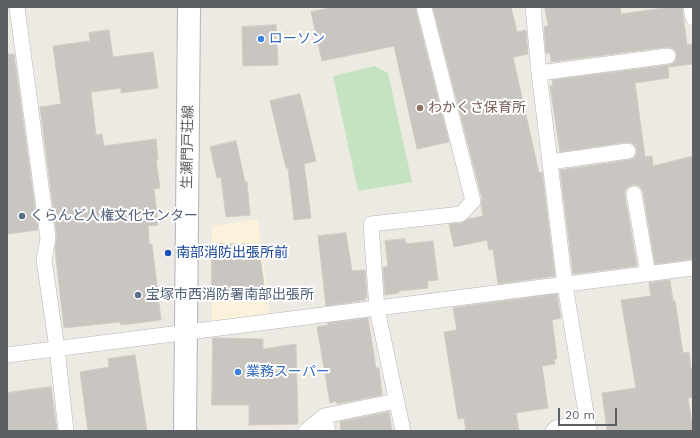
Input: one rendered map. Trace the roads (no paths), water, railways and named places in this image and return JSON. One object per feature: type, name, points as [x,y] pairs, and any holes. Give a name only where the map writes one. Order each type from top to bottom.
[{"type":"main road","name":"生瀬門戸荘線","points":[[185,431],[189,7]]},
{"type":"street","points":[[17,7],[48,238],[44,260],[57,348],[66,431]]},
{"type":"street","points":[[402,431],[377,309],[372,224],[461,214],[473,200],[424,7]]},
{"type":"street","points":[[533,7],[539,73],[565,285],[588,427],[556,428],[553,431]]},
{"type":"street","points":[[691,7],[693,18]]},
{"type":"street","points":[[539,73],[668,56]]},
{"type":"street","points":[[550,162],[628,151]]},
{"type":"street","points":[[634,194],[648,274]]},
{"type":"street","points":[[7,355],[648,274],[692,273]]},
{"type":"street","points":[[306,431],[324,416],[396,400]]},
{"type":"street","points":[[324,416],[328,431]]},
{"type":"place","name":"ローソン","points":[[261,39]]},
{"type":"place","name":"わかくさ保育所","points":[[420,108]]},
{"type":"place","name":"くらんど人権文化センター","points":[[22,216]]},
{"type":"place","name":"南部消防出張所前","points":[[168,253]]},
{"type":"place","name":"宝塚市西消防署南部出張所","points":[[138,295]]},
{"type":"place","name":"業務スーパー","points":[[238,372]]}]
